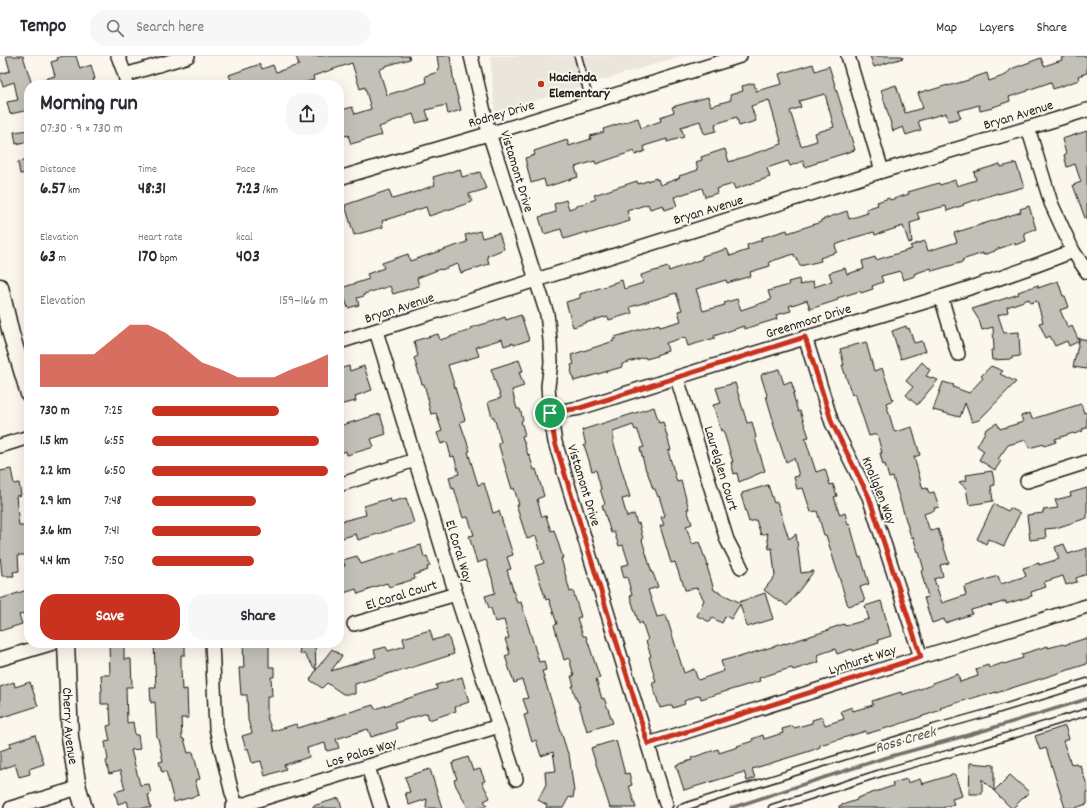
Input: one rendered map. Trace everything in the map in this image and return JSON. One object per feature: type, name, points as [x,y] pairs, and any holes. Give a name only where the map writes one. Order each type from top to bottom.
[{"type":"street","points":[[118,56],[126,80],[188,56]]},
{"type":"street","name":"Vistamont Drive","points":[[470,56],[489,133],[546,314],[550,340],[551,364],[548,386],[550,413],[555,442],[666,804]]},
{"type":"street","name":"Rodney Drive","points":[[344,176],[740,56]]},
{"type":"street","points":[[848,56],[882,171]]},
{"type":"street","name":"Bryan Avenue","points":[[344,341],[882,171],[1087,110]]},
{"type":"street","points":[[1028,128],[1051,203],[1074,252],[1087,272]]},
{"type":"street","name":"Greenmoor Drive","points":[[550,413],[580,408],[805,337],[941,297],[1074,252]]},
{"type":"street","points":[[0,290],[24,377]]},
{"type":"street","points":[[941,297],[958,354]]},
{"type":"street","name":"El Coral Way","points":[[376,331],[456,594],[516,779]]},
{"type":"street","name":"Knollglen Way","points":[[805,337],[832,423],[869,497],[921,657]]},
{"type":"street","name":"Laurelglen Court","points":[[677,378],[727,540],[741,567]]},
{"type":"street","points":[[0,446],[24,439]]},
{"type":"street","points":[[344,483],[415,460]]},
{"type":"street","points":[[1027,481],[1087,462]]},
{"type":"street","name":"El Coral Court","points":[[354,624],[456,594]]},
{"type":"street","name":"Lynhurst Way","points":[[648,744],[1087,606]]},
{"type":"street","points":[[0,659],[36,648]]},
{"type":"street","name":"Cherry Avenue","points":[[66,648],[70,737],[78,788],[84,808]]},
{"type":"street","points":[[212,648],[216,728],[235,808]]},
{"type":"street","name":"Los Palos Way","points":[[235,808],[499,726]]},
{"type":"street","points":[[368,767],[381,808]]},
{"type":"street","points":[[11,808],[78,788]]},
{"type":"lane","points":[[578,56],[590,102]]},
{"type":"lane","points":[[681,808],[934,728],[1087,682]]},
{"type":"lane","points":[[772,808],[884,772],[983,744],[1087,712]]},
{"type":"shaded area","name":"Hacienda Elementary","points":[[490,56],[681,56],[495,113]]},
{"type":"building","points":[[6,56],[23,56],[30,80],[24,80],[24,111],[10,114],[7,102],[18,100],[14,82],[3,86],[0,74],[10,71]]},
{"type":"building","points":[[63,56],[76,56],[80,69],[91,65],[95,79],[41,80],[55,76],[51,62],[58,60],[57,58]]},
{"type":"building","points":[[296,56],[409,56],[410,59],[385,66],[379,70],[387,95],[426,83],[425,76],[438,72],[437,56],[450,56],[454,83],[461,110],[448,114],[446,105],[426,110],[429,120],[416,123],[413,114],[379,127],[382,135],[351,144],[348,135],[344,136],[344,109],[352,107],[355,114],[371,109],[365,87],[360,89],[352,63],[313,76],[314,80],[231,80],[229,75],[260,64],[262,69],[273,65],[276,72],[299,65]]},
{"type":"building","points":[[870,56],[902,56],[903,58],[874,67]]},
{"type":"building","points":[[1068,56],[1087,56],[1087,73],[1078,76],[1079,80],[1053,89],[1051,82],[1009,97],[1010,101],[993,108],[980,111],[979,105],[958,111],[961,118],[948,121],[946,113],[918,121],[921,130],[906,135],[903,127],[893,131],[881,90],[896,85],[905,113],[923,108],[918,93],[948,86],[987,73],[989,81],[1006,75],[1011,69],[1041,58],[1044,66],[1062,60],[1061,58]]},
{"type":"building","points":[[813,64],[815,71],[829,66],[855,150],[805,167],[803,161],[790,166],[788,161],[767,168],[770,177],[735,189],[733,184],[716,189],[717,193],[705,197],[702,188],[674,197],[677,206],[665,210],[663,205],[650,209],[648,204],[627,211],[630,221],[587,234],[586,232],[564,239],[561,229],[544,234],[539,217],[556,212],[554,204],[566,200],[569,209],[596,199],[594,195],[637,181],[638,184],[656,178],[656,180],[658,179],[660,185],[677,179],[680,177],[679,176],[698,170],[696,162],[702,160],[701,157],[725,149],[729,162],[782,144],[769,100],[751,106],[756,121],[739,126],[737,117],[715,124],[716,131],[704,134],[700,121],[681,127],[684,137],[667,142],[667,139],[644,146],[645,151],[635,155],[634,151],[596,164],[595,161],[575,167],[578,177],[546,187],[544,179],[531,183],[525,158],[535,155],[534,151],[567,140],[569,146],[591,139],[590,136],[604,132],[603,129],[638,118],[641,128],[661,121],[660,117],[674,112],[672,107],[708,97],[711,106],[731,100],[730,95],[743,91],[742,86],[754,83],[756,91],[782,84],[779,74]],"holes":[[[825,94],[834,127],[815,133],[817,141],[801,146],[790,111],[801,107],[799,101]]]},
{"type":"building","points":[[24,131],[24,142],[16,144],[14,132]]},
{"type":"building","points":[[1087,131],[1087,218],[1085,218],[1073,185],[1081,182],[1075,164],[1067,167],[1064,155],[1066,154],[1062,139]]},
{"type":"building","points":[[24,161],[24,174],[20,174],[18,162]]},
{"type":"building","points":[[1016,163],[1024,187],[998,193],[963,204],[964,205],[947,211],[946,206],[917,213],[920,220],[910,223],[912,242],[909,243],[903,226],[875,235],[874,232],[849,239],[835,245],[837,252],[820,258],[821,261],[800,266],[794,254],[769,262],[770,266],[750,272],[751,276],[727,283],[726,280],[696,289],[703,311],[725,305],[724,303],[737,299],[741,310],[771,300],[768,291],[789,285],[788,282],[799,279],[800,285],[813,281],[814,287],[832,281],[829,273],[845,268],[847,274],[864,269],[862,261],[875,257],[876,260],[912,249],[910,246],[925,241],[928,251],[957,242],[954,233],[1021,212],[1020,209],[1029,206],[1036,229],[1024,233],[1026,241],[1015,245],[1015,243],[983,255],[983,253],[962,260],[963,262],[932,271],[931,268],[903,280],[900,271],[881,276],[883,282],[872,286],[873,289],[861,293],[860,291],[837,298],[838,300],[810,309],[807,300],[789,306],[791,311],[776,315],[777,319],[744,329],[744,326],[714,336],[715,338],[688,346],[685,337],[666,343],[668,351],[656,355],[657,356],[646,359],[645,357],[622,364],[622,367],[574,381],[571,365],[574,364],[571,355],[614,341],[613,339],[616,338],[615,337],[659,324],[660,327],[681,321],[678,311],[682,310],[676,293],[630,307],[632,313],[609,320],[608,317],[604,317],[573,327],[566,302],[580,298],[580,294],[622,280],[624,289],[643,283],[641,275],[668,267],[669,271],[702,259],[702,256],[727,249],[730,256],[748,250],[747,245],[762,240],[761,238],[787,230],[788,233],[821,222],[821,220],[847,211],[849,219],[868,213],[866,209],[878,205],[877,202],[889,198],[890,200],[909,194],[908,192],[939,183],[940,185],[955,180],[957,186],[976,180],[974,172],[1000,164],[1001,167]]},
{"type":"building","points":[[460,169],[462,177],[480,172],[486,189],[469,194],[472,202],[429,216],[426,207],[382,221],[383,227],[354,235],[345,205],[389,190],[392,199],[410,194],[435,185],[433,177]]},
{"type":"building","points":[[480,231],[482,238],[499,233],[504,249],[487,256],[489,264],[461,273],[458,264],[441,270],[440,269],[417,278],[419,286],[393,294],[390,286],[364,294],[364,296],[357,298],[359,305],[348,308],[344,297],[344,287],[369,279],[367,274],[384,268],[382,263],[408,254],[410,261],[467,242],[465,235]]},
{"type":"building","points":[[1058,281],[1063,296],[1065,296],[1069,307],[1060,310],[1068,328],[1072,326],[1079,341],[1069,346],[1067,341],[1055,346],[1050,336],[1046,338],[1039,323],[1043,322],[1037,301],[1030,303],[1029,299],[1007,307],[1008,312],[998,315],[1004,333],[1019,332],[1020,356],[1012,357],[1012,359],[992,360],[991,350],[994,350],[993,327],[982,330],[979,320],[972,309],[1019,294],[1018,292],[1038,285],[1038,288]]},
{"type":"building","points":[[521,315],[529,340],[514,345],[513,343],[504,346],[502,339],[476,347],[479,356],[448,365],[465,420],[460,422],[470,451],[468,452],[478,485],[484,483],[493,513],[499,511],[513,555],[507,557],[511,569],[507,570],[517,603],[521,602],[539,662],[544,661],[546,670],[542,671],[569,754],[574,792],[573,798],[569,797],[563,808],[546,808],[547,805],[538,800],[546,784],[545,772],[556,771],[553,752],[541,756],[536,740],[532,742],[524,715],[528,714],[523,699],[528,698],[522,680],[514,683],[505,656],[510,654],[505,639],[509,638],[504,620],[495,622],[491,608],[489,608],[485,596],[495,593],[492,578],[486,560],[477,563],[469,536],[474,535],[468,517],[463,518],[449,477],[459,474],[454,456],[451,457],[447,442],[441,444],[437,433],[442,431],[436,413],[431,414],[424,384],[422,384],[414,358],[418,356],[414,341],[438,334],[440,340],[471,330],[470,328],[505,317],[506,320]]},
{"type":"building","points":[[906,326],[907,329],[909,328],[914,343],[922,341],[926,351],[901,359],[892,331]]},
{"type":"building","points":[[1079,338],[1087,340],[1087,369],[1073,367]]},
{"type":"building","points":[[866,342],[874,371],[882,368],[893,400],[886,403],[894,431],[912,427],[920,455],[914,457],[923,489],[927,488],[929,493],[934,492],[939,507],[934,508],[935,510],[924,514],[930,531],[938,529],[949,563],[940,565],[943,576],[934,579],[942,603],[966,595],[964,587],[982,581],[998,576],[1001,584],[1026,576],[1023,568],[1059,559],[1055,547],[1064,544],[1068,554],[1087,548],[1087,574],[1076,578],[1077,582],[1066,585],[1063,576],[1044,582],[1046,587],[1031,592],[1032,596],[1006,604],[1006,601],[971,610],[972,614],[945,623],[944,619],[932,623],[924,598],[928,597],[921,571],[924,570],[919,552],[913,537],[911,537],[893,477],[889,478],[885,464],[883,465],[880,453],[882,453],[877,434],[869,436],[855,393],[852,395],[842,365],[844,365],[840,349]]},
{"type":"building","points":[[519,360],[523,371],[519,372],[524,386],[512,390],[517,409],[520,409],[523,420],[521,421],[525,435],[522,436],[534,470],[536,469],[544,496],[537,499],[542,517],[546,516],[551,531],[554,530],[563,558],[561,558],[570,592],[573,591],[581,617],[577,618],[583,636],[586,636],[600,678],[596,679],[602,699],[604,698],[613,723],[587,731],[572,686],[574,686],[571,676],[574,676],[569,658],[564,660],[554,625],[557,624],[549,599],[546,600],[535,566],[544,563],[536,536],[527,539],[516,505],[519,505],[514,488],[512,489],[498,443],[501,442],[494,417],[492,417],[488,402],[501,398],[491,369]]},
{"type":"building","points":[[922,362],[930,370],[926,376],[938,380],[917,405],[906,395],[913,387],[906,381]]},
{"type":"building","points":[[349,366],[350,371],[364,366],[372,390],[355,396],[356,401],[344,404],[344,368]]},
{"type":"building","points":[[991,366],[1003,371],[1000,374],[1016,382],[979,420],[972,422],[965,403],[960,417],[933,410],[943,382],[954,385],[953,387],[969,393],[983,378],[981,376]]},
{"type":"building","points":[[779,369],[784,384],[791,381],[795,393],[793,394],[798,412],[800,411],[809,437],[805,438],[816,472],[825,469],[830,485],[833,484],[837,496],[834,497],[840,515],[845,513],[848,525],[850,524],[859,558],[861,557],[869,584],[860,587],[865,601],[848,606],[817,511],[811,512],[803,488],[797,489],[794,477],[799,476],[794,458],[786,462],[773,423],[761,376],[762,374]]},
{"type":"building","points":[[735,383],[747,423],[752,422],[755,438],[765,471],[739,482],[737,473],[734,474],[731,462],[733,462],[713,405],[721,403],[716,388]]},
{"type":"building","points":[[1081,404],[1084,413],[1087,412],[1087,428],[1082,429],[1083,431],[1055,439],[1056,442],[1044,446],[1044,444],[1029,448],[1026,440],[1008,445],[998,459],[1001,461],[995,470],[979,460],[984,451],[977,446],[985,430],[997,423],[1000,429],[1023,422],[1021,416],[1030,413],[1032,419]]},
{"type":"building","points":[[654,407],[659,423],[663,422],[671,450],[668,451],[677,482],[681,481],[689,509],[687,509],[692,524],[686,526],[692,544],[699,542],[705,556],[714,590],[739,602],[765,593],[773,619],[747,627],[740,604],[731,619],[726,616],[722,623],[712,618],[710,622],[697,616],[704,600],[697,588],[685,590],[675,562],[671,563],[660,526],[664,525],[661,517],[665,516],[659,496],[658,497],[655,489],[653,489],[646,471],[640,448],[644,447],[637,429],[635,430],[633,425],[613,432],[613,441],[630,497],[622,499],[627,517],[634,514],[637,524],[639,523],[642,540],[658,587],[648,590],[657,617],[666,615],[684,673],[694,669],[698,680],[724,671],[721,661],[785,644],[844,624],[845,626],[869,619],[865,606],[881,601],[891,636],[878,640],[879,643],[853,651],[852,649],[837,654],[835,649],[817,655],[819,662],[793,670],[792,668],[784,670],[759,678],[760,681],[701,699],[700,695],[684,701],[685,704],[673,708],[672,705],[660,708],[652,683],[656,682],[649,657],[651,656],[646,641],[648,640],[642,622],[639,624],[630,596],[632,595],[627,577],[624,578],[621,566],[629,564],[623,545],[619,546],[614,532],[611,533],[602,505],[605,504],[596,470],[592,471],[584,445],[586,445],[582,430]]},
{"type":"building","points":[[380,414],[386,434],[371,439],[374,447],[347,455],[346,451],[344,452],[344,425]]},
{"type":"building","points":[[11,469],[14,484],[19,483],[21,495],[16,496],[19,526],[24,526],[24,555],[18,555],[19,571],[13,572],[14,576],[2,576],[0,555],[0,471]]},
{"type":"building","points":[[992,471],[995,485],[991,486],[993,501],[969,505],[966,488],[959,482],[967,480],[966,475]]},
{"type":"building","points":[[768,485],[774,503],[777,502],[789,539],[796,534],[801,573],[814,571],[787,606],[764,590],[775,576],[772,548],[769,549],[767,533],[761,535],[756,520],[749,522],[741,495],[743,494],[742,493]]},
{"type":"building","points":[[1087,488],[1087,518],[1056,528],[1045,529],[1046,538],[1030,540],[1027,515],[1043,513],[1043,510],[1058,508],[1055,500],[1071,496],[1070,493]]},
{"type":"building","points":[[390,498],[391,502],[406,498],[414,523],[358,540],[356,534],[344,538],[344,521],[366,515],[364,506]]},
{"type":"building","points":[[994,504],[1008,511],[1010,508],[1020,513],[1004,546],[988,539],[986,544],[977,539]]},
{"type":"building","points":[[421,545],[424,557],[427,556],[430,566],[427,567],[428,570],[414,575],[415,579],[389,587],[387,583],[358,594],[356,589],[344,593],[344,560],[357,556],[361,564]]},
{"type":"building","points":[[24,591],[24,614],[19,615],[22,624],[0,631],[0,599]]},
{"type":"building","points":[[430,630],[433,640],[448,636],[454,654],[355,684],[355,694],[343,694],[327,683],[322,688],[310,680],[332,649],[342,656],[331,671],[376,657],[374,650],[386,647],[388,651],[405,646],[403,638]]},
{"type":"building","points":[[1087,638],[1087,664],[996,693],[986,694],[940,708],[941,710],[897,725],[866,734],[866,731],[820,745],[820,747],[810,751],[752,769],[755,778],[747,781],[744,772],[684,790],[676,765],[692,760],[691,758],[718,749],[719,753],[738,747],[737,746],[753,741],[752,739],[763,735],[764,739],[783,733],[782,729],[793,726],[794,728],[812,723],[812,720],[822,717],[825,725],[844,719],[841,711],[852,707],[853,711],[873,705],[872,701],[901,692],[902,695],[958,674],[960,682],[978,676],[976,669],[988,665],[989,668],[1023,658],[1022,654],[1048,646],[1048,648],[1064,645]]},
{"type":"building","points":[[109,648],[124,648],[124,659],[131,659],[132,687],[126,687],[127,723],[133,722],[135,735],[138,735],[140,749],[131,750],[140,785],[149,784],[151,794],[148,795],[151,808],[129,808],[127,801],[118,804],[115,792],[125,789],[120,771],[109,774],[106,761],[108,760],[105,742],[110,741],[107,726],[111,725],[110,709],[109,704],[101,704],[101,675],[110,675]]},
{"type":"building","points":[[154,648],[185,648],[185,655],[181,655],[181,671],[182,690],[187,689],[188,718],[181,718],[182,739],[184,739],[188,753],[193,752],[200,779],[195,780],[199,795],[174,802],[166,771],[162,772],[159,762],[163,761],[157,738],[155,702],[151,703],[150,688],[156,688]]},
{"type":"building","points":[[243,648],[269,648],[269,667],[274,667],[274,677],[271,677],[272,696],[267,696],[267,717],[272,731],[296,724],[298,728],[373,705],[375,709],[437,689],[436,685],[462,677],[469,702],[455,707],[456,711],[429,720],[427,713],[395,723],[397,729],[371,737],[368,729],[336,739],[339,748],[327,751],[325,743],[307,748],[309,757],[284,765],[286,769],[265,776],[261,761],[252,763],[248,748],[246,749],[242,736],[252,733],[248,720],[247,695],[241,695],[239,668],[244,668]]},
{"type":"building","points":[[299,648],[315,648],[316,670],[304,654],[300,654]]},
{"type":"building","points":[[14,682],[15,687],[30,682],[38,706],[0,718],[0,687]]},
{"type":"building","points":[[1065,726],[1069,739],[1063,741],[1071,764],[1076,763],[1077,766],[1080,765],[1087,785],[1087,804],[1075,808],[1065,808],[1046,748],[1040,750],[1035,736]]},
{"type":"building","points":[[35,735],[44,764],[29,769],[30,774],[19,777],[15,764],[0,770],[0,751],[11,747],[10,743]]},
{"type":"building","points":[[616,740],[625,774],[629,773],[632,785],[629,786],[636,808],[610,808],[591,748]]},
{"type":"building","points":[[468,757],[473,771],[480,769],[485,781],[482,782],[490,798],[484,801],[487,805],[481,808],[468,808],[454,780],[457,779],[452,764],[454,763],[453,762]]},
{"type":"building","points":[[970,763],[994,765],[994,791],[982,779],[982,794],[969,794]]},
{"type":"building","points":[[430,769],[442,808],[426,808],[427,799],[409,805],[405,793],[410,792],[405,777]]},
{"type":"building","points":[[955,774],[962,796],[952,799],[954,804],[942,808],[839,808],[839,806],[857,800],[857,798],[893,786],[892,783],[907,779],[908,783],[920,779],[922,784]]},
{"type":"building","points":[[1010,775],[1029,792],[1013,808],[1011,808],[994,791]]},
{"type":"building","points":[[339,798],[342,808],[313,808],[313,806]]},
{"type":"waterway","name":"Ross Creek","points":[[731,808],[881,759],[979,732],[1087,699]]},
{"type":"place","name":"Hacienda Elementary","points":[[541,84]]},
{"type":"route","points":[[805,337],[832,423],[869,497],[921,657],[648,744],[555,442],[550,413],[580,408],[805,337]]}]
